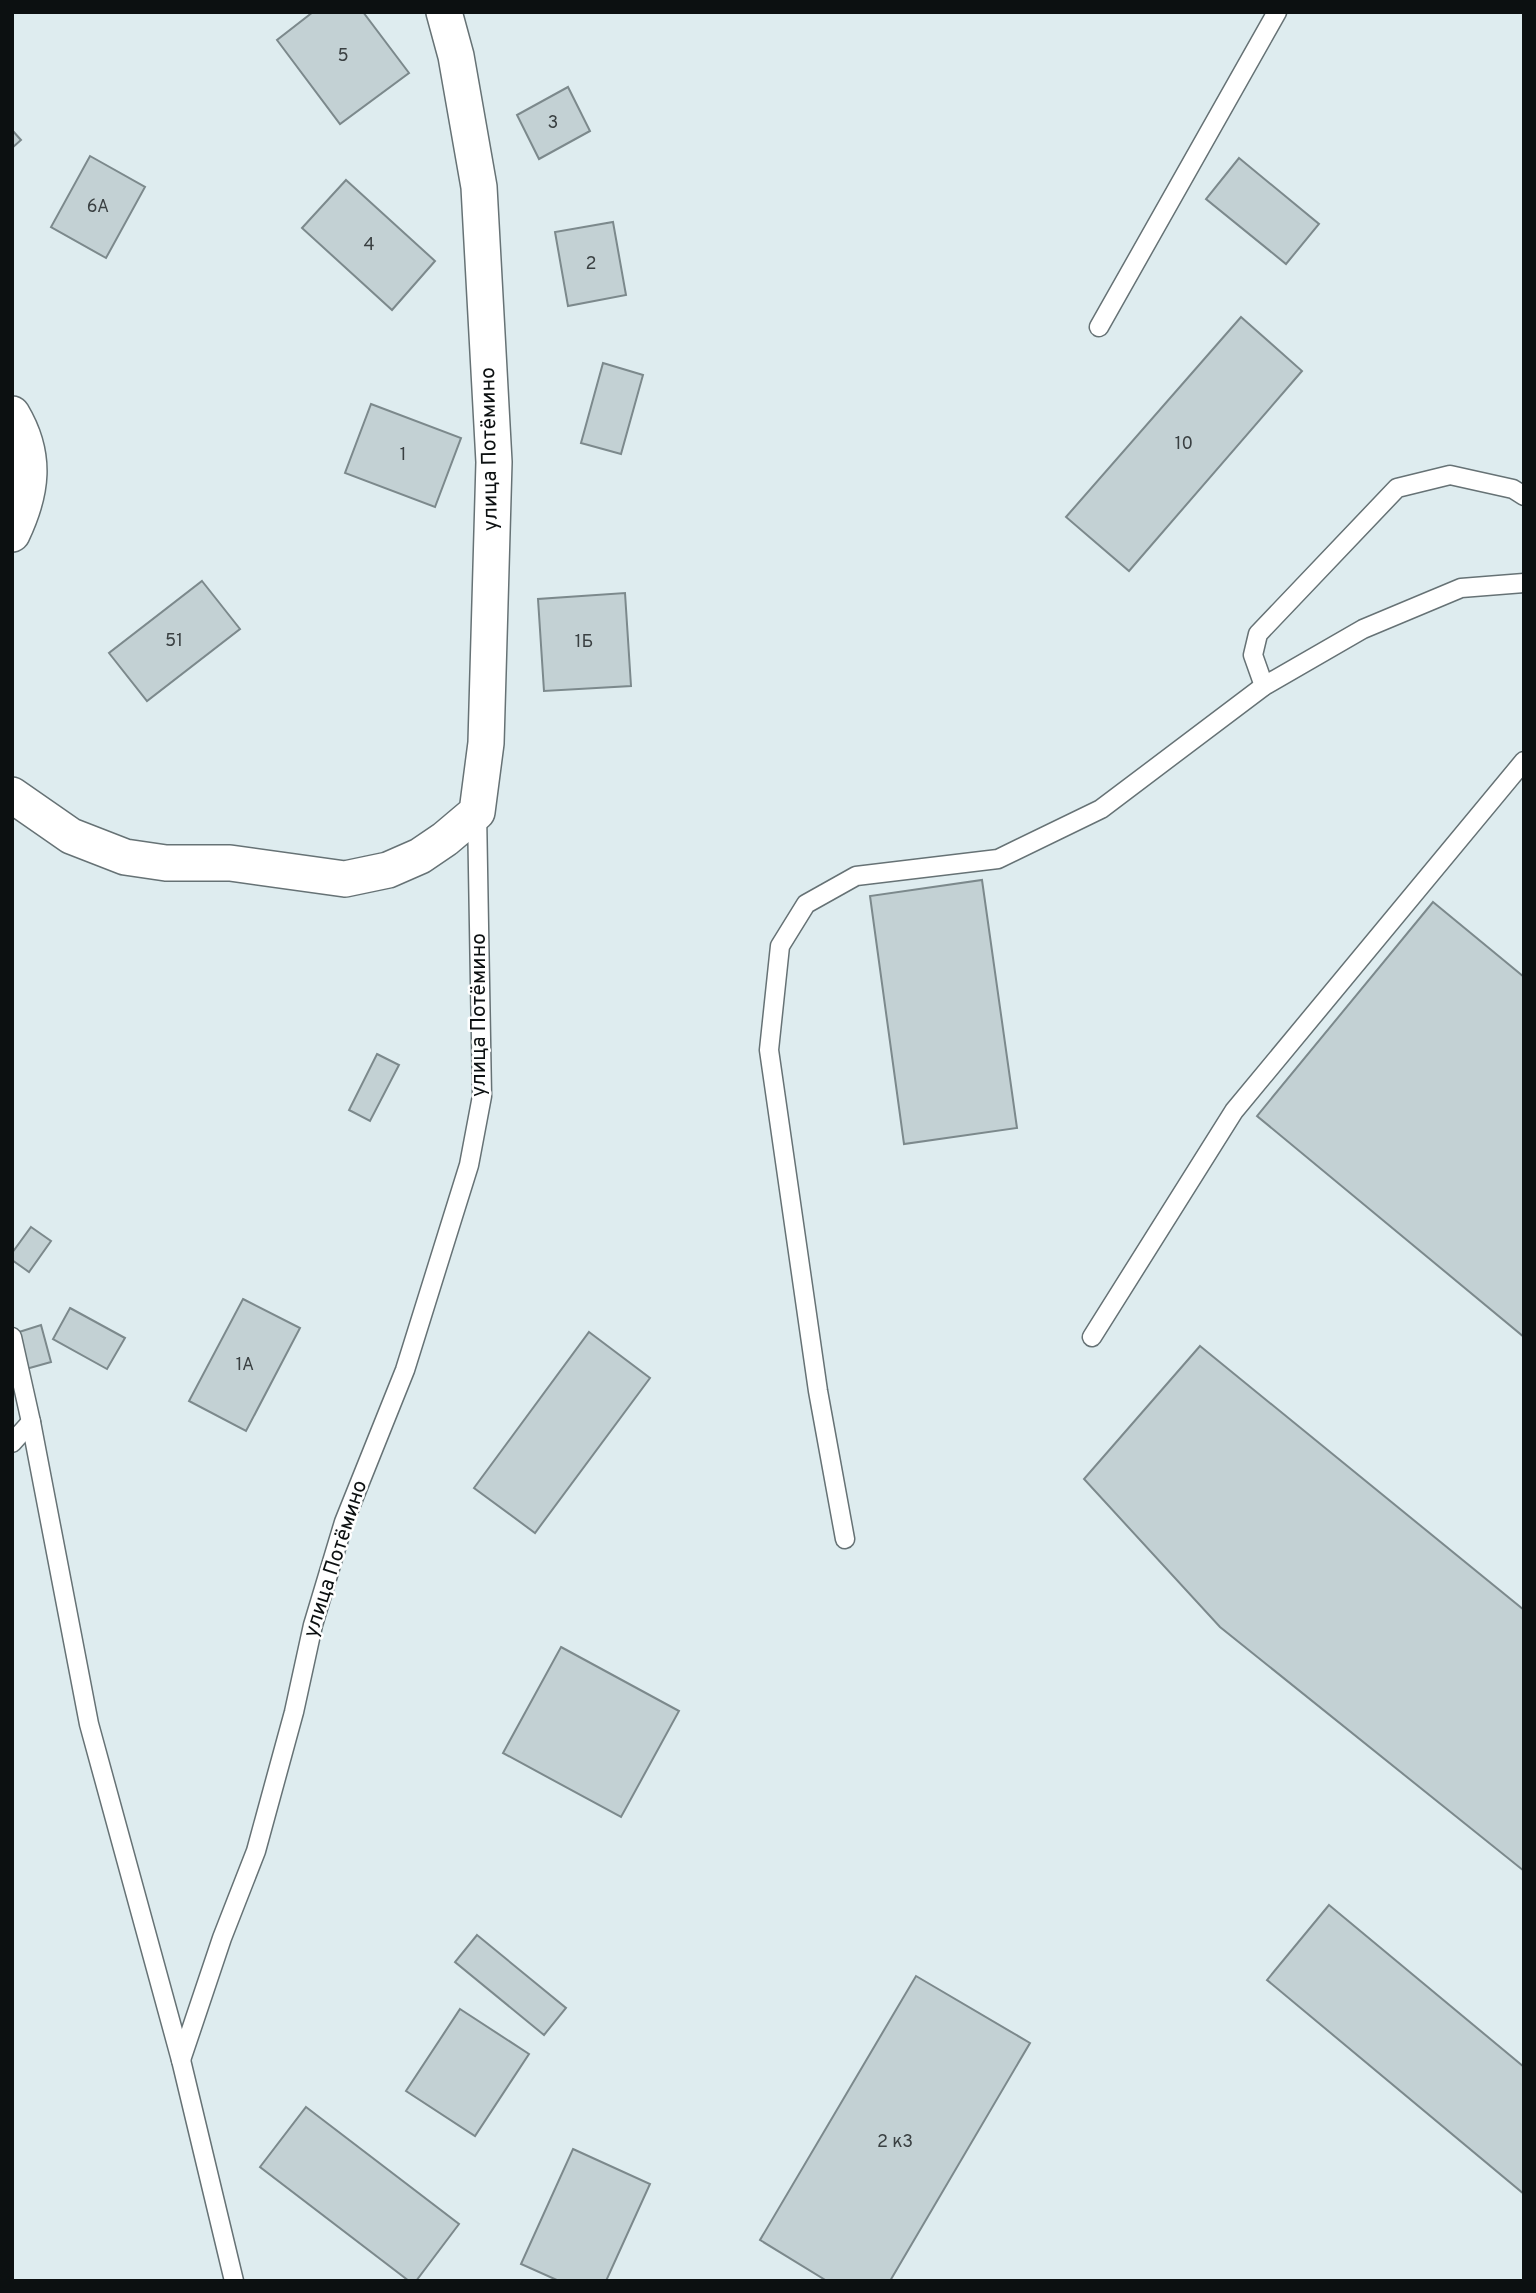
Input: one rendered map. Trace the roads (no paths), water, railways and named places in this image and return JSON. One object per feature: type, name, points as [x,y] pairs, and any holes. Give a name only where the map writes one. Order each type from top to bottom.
[{"type":"street","name":"улица Потёмино","points":[[444,12],[456,57],[479,187],[494,462],[486,743],[477,812]]},
{"type":"street","points":[[12,414],[28,450],[30,482],[21,516],[12,534]]},
{"type":"street","points":[[12,795],[71,835],[125,857],[166,863],[230,863],[345,879],[387,870],[420,856],[477,812]]},
{"type":"lane","points":[[1099,327],[1277,12]]},
{"type":"lane","points":[[1264,686],[1253,655],[1258,635],[1397,488],[1450,475],[1513,489],[1524,496]]},
{"type":"lane","points":[[845,1539],[818,1391],[769,1050],[780,946],[806,904],[856,876],[998,859],[1101,809],[1264,686],[1363,629],[1461,588],[1524,583]]},
{"type":"lane","points":[[1092,1337],[1234,1111],[1524,761]]},
{"type":"lane","name":"улица Потёмино","points":[[181,2060],[222,1938],[256,1851],[294,1712],[313,1625],[344,1522],[405,1370],[469,1165],[481,1097],[477,812]]},
{"type":"lane","points":[[12,1336],[32,1422],[89,1724],[181,2060],[234,2281]]},
{"type":"lane","points":[[12,1443],[32,1422]]}]
